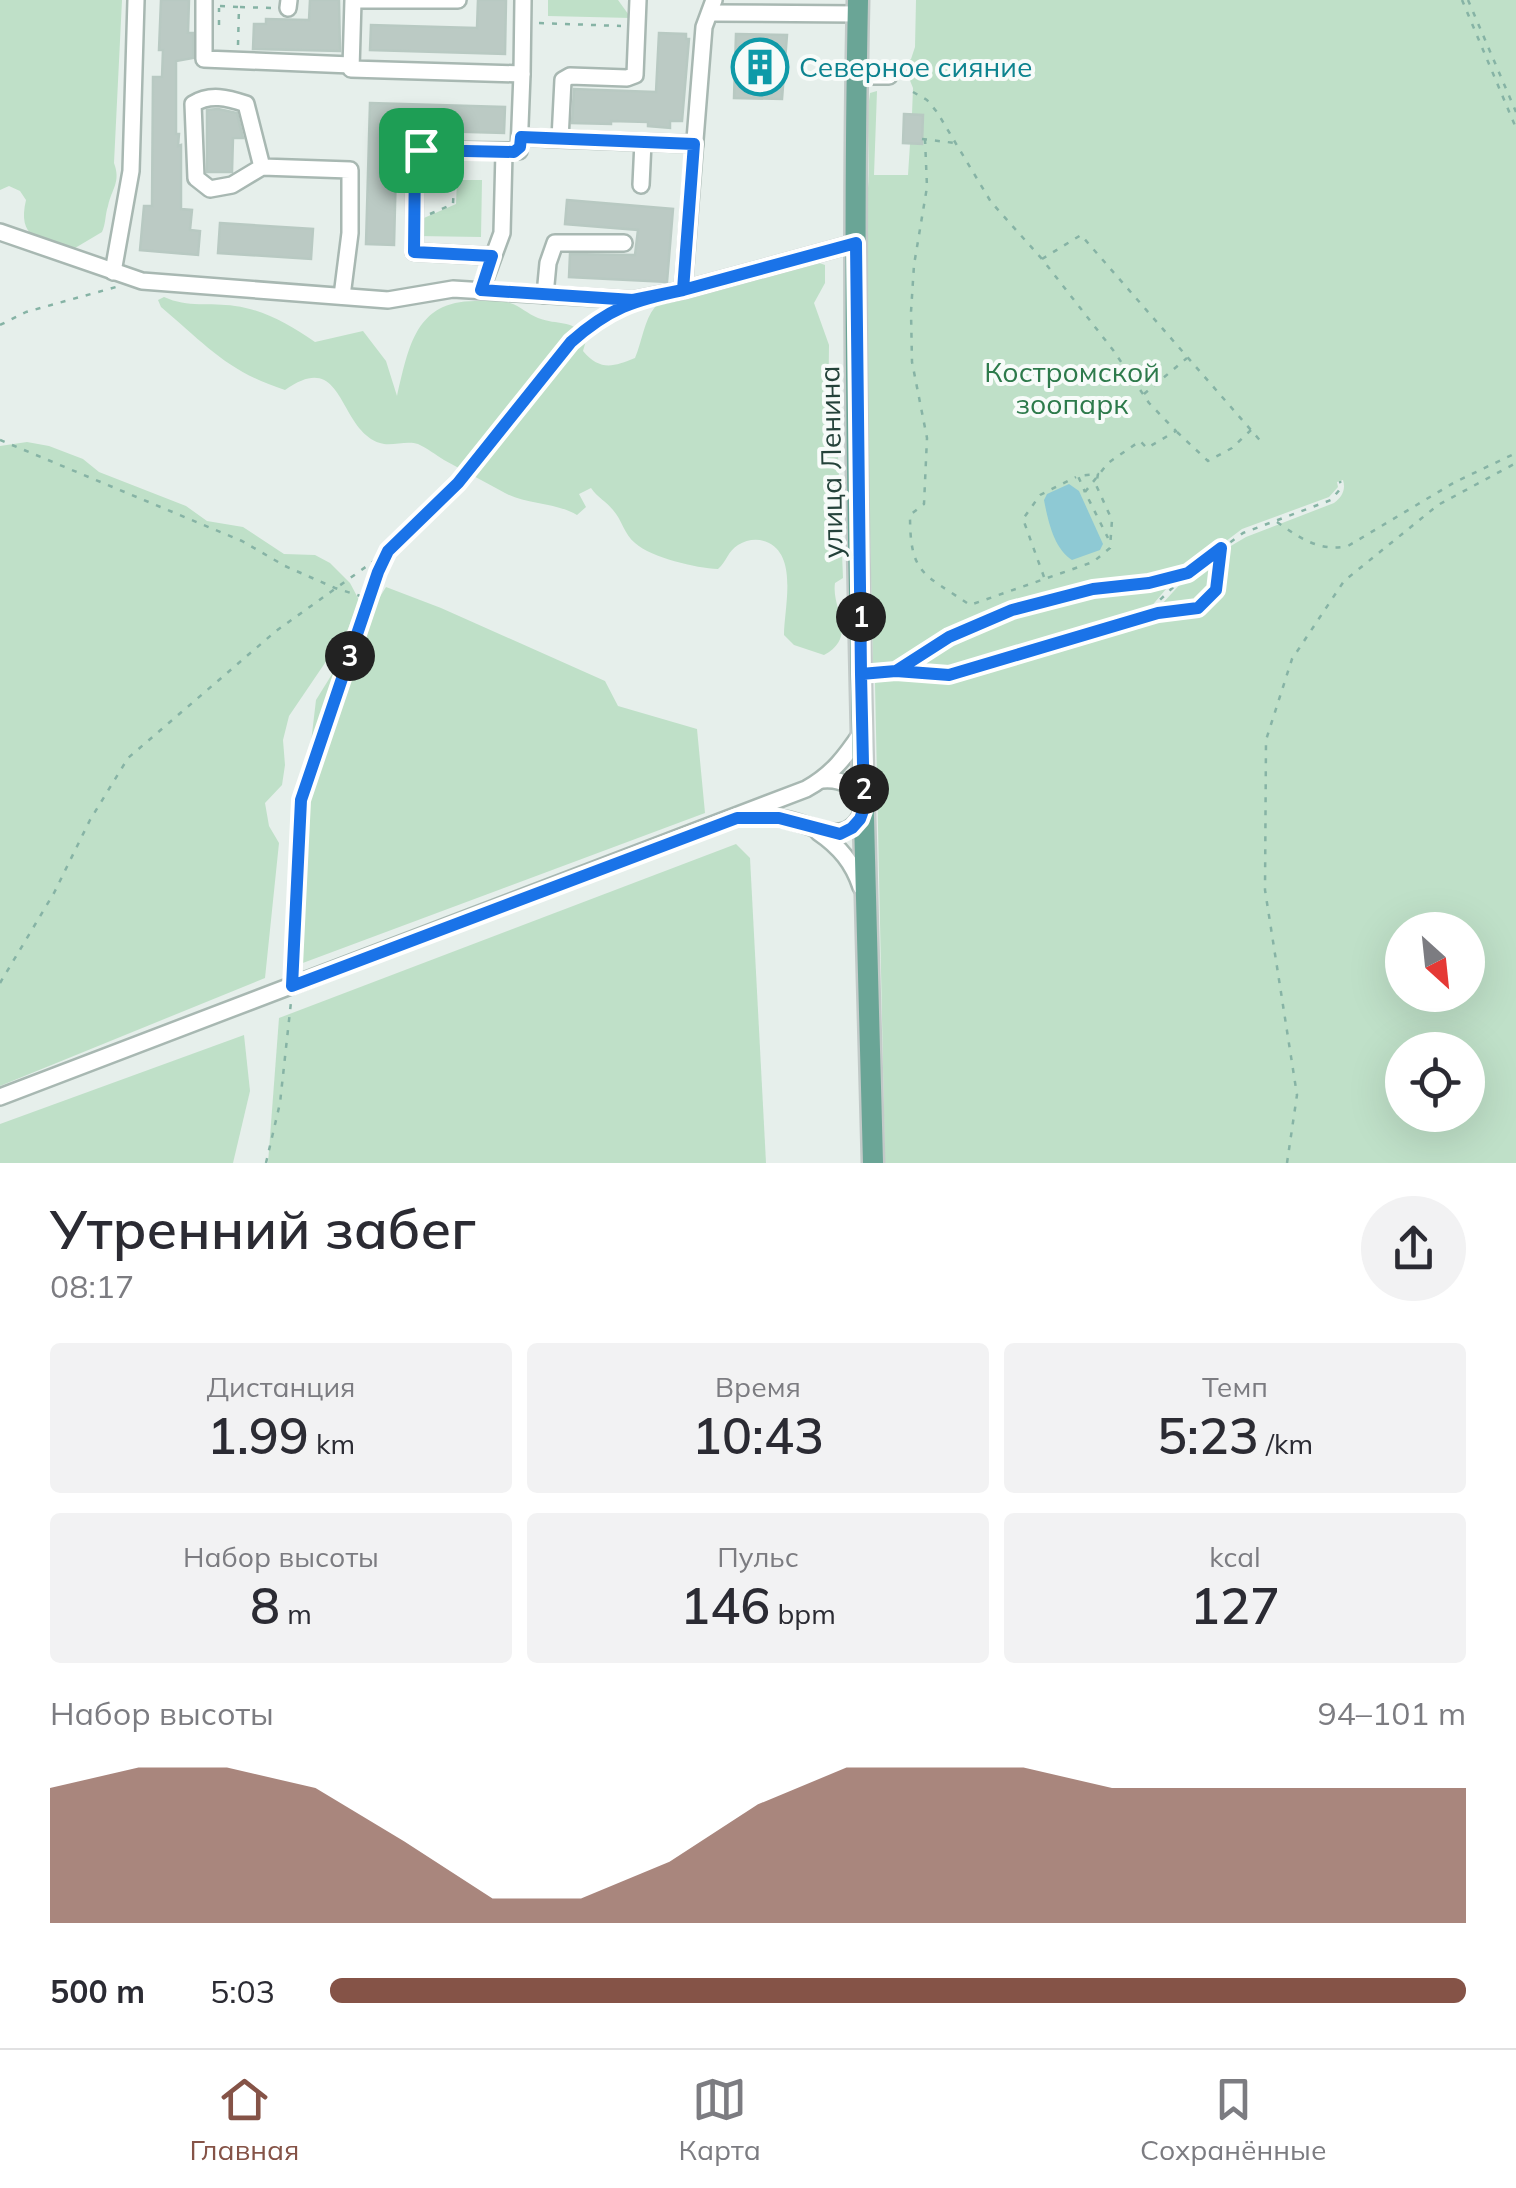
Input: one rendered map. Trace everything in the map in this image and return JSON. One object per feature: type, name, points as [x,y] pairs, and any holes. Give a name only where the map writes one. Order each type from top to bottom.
[{"type":"main road","name":"улица Ленина","points":[[857,7],[861,674],[873,1163]]},
{"type":"street","points":[[113,272],[131,172],[136,0]]},
{"type":"street","points":[[458,0],[356,0],[351,69],[522,74]]},
{"type":"street","points":[[492,256],[414,252],[415,156],[421,150],[519,150],[523,0]]},
{"type":"street","points":[[560,138],[562,80],[570,76],[632,78],[636,71],[638,0]]},
{"type":"street","points":[[204,3],[204,60],[351,64]]},
{"type":"street","points":[[683,290],[704,27],[712,6],[857,7]]},
{"type":"street","points":[[857,76],[888,76]]},
{"type":"street","points":[[262,167],[246,104],[226,97],[202,98],[193,104],[196,178],[210,190],[232,185],[262,167],[350,170],[350,233],[342,296]]},
{"type":"street","points":[[521,137],[694,144]]},
{"type":"street","points":[[641,185],[642,142]]},
{"type":"street","points":[[481,290],[502,233],[504,152]]},
{"type":"street","points":[[0,232],[142,280],[388,300],[453,289],[633,300],[856,243]]},
{"type":"street","points":[[545,295],[548,263],[555,243],[624,243]]},
{"type":"street","points":[[0,1097],[737,818],[822,780],[841,763],[862,732]]},
{"type":"street","points":[[737,818],[779,818],[840,834],[852,828],[864,808],[858,792],[847,784],[822,780]]},
{"type":"street","points":[[807,824],[837,845],[854,868],[866,901]]},
{"type":"path","points":[[1462,0],[1516,128]]},
{"type":"path","points":[[1468,0],[1516,112]]},
{"type":"path","points":[[204,3],[239,7],[289,4]]},
{"type":"path","points":[[238,61],[239,7]]},
{"type":"path","points":[[522,22],[637,27]]},
{"type":"path","points":[[913,92],[937,112],[991,202],[1042,258],[1176,431],[1208,461],[1232,448],[1251,430]]},
{"type":"path","points":[[958,144],[924,139],[927,187],[911,312],[912,362],[927,438],[924,504],[910,515],[912,553],[922,572],[970,605],[1101,558],[1110,548],[1112,520],[1096,485],[1098,474]]},
{"type":"path","points":[[421,150],[454,195]]},
{"type":"path","points":[[414,222],[454,204],[455,151]]},
{"type":"path","points":[[1042,258],[1081,235],[1264,445]]},
{"type":"path","points":[[0,325],[26,312],[142,280]]},
{"type":"path","points":[[0,983],[128,758],[276,631],[388,551],[458,483],[571,342],[592,323],[633,300]]},
{"type":"path","points":[[1144,394],[1188,357]]},
{"type":"path","points":[[1086,492],[1098,474],[1140,441],[1148,448],[1176,431]]},
{"type":"path","points":[[0,440],[242,541],[285,566],[336,588],[371,599]]},
{"type":"path","points":[[1275,522],[1313,545],[1348,546],[1455,482],[1516,453]]},
{"type":"path","points":[[1287,1163],[1296,1095],[1266,890],[1266,740],[1292,659],[1344,581],[1438,505],[1516,463]]},
{"type":"path","points":[[1044,578],[1022,519],[1040,494],[1078,476],[1098,474]]},
{"type":"path","points":[[1078,476],[1110,541]]},
{"type":"path","points":[[1140,620],[1188,573],[1221,548],[1243,533],[1337,497],[1340,481]]},
{"type":"path","points":[[861,674],[896,671],[949,675],[1158,613],[1198,608],[1216,590],[1221,548]]},
{"type":"path","points":[[266,1163],[280,1103],[292,986],[301,800],[388,551]]},
{"type":"path","points":[[896,671],[919,653],[999,614],[1072,593],[1149,583],[1188,573]]},
{"type":"green space","points":[[0,0],[122,0],[116,180],[102,232],[70,251],[33,236],[25,222],[26,200],[20,191],[9,186],[0,190]]},
{"type":"green space","points":[[548,0],[618,0],[631,18],[548,16]]},
{"type":"green space","name":"Костромской зоопарк","points":[[916,0],[1516,0],[1516,1163],[885,1163],[875,683],[890,674],[948,679],[1133,625],[1150,617],[1184,580],[1224,550],[1246,537],[1334,503],[1344,487],[1343,480],[1337,482],[1338,487],[1329,497],[1242,529],[1172,582],[1140,614],[964,664],[896,670],[873,663],[867,402],[869,105],[870,93],[877,91],[874,175],[908,175],[910,144],[903,143],[904,114],[912,114],[913,88],[903,63],[911,59]]},
{"type":"green space","points":[[457,180],[482,180],[481,237],[417,236],[417,221],[456,204]]},
{"type":"green space","points":[[811,260],[825,265],[825,283],[814,303],[829,345],[828,428],[838,455],[843,578],[835,583],[842,631],[834,648],[824,655],[794,645],[784,635],[786,572],[784,560],[769,543],[742,543],[718,569],[663,558],[631,539],[616,514],[591,488],[579,494],[586,507],[577,515],[514,497],[418,444],[380,443],[355,423],[330,384],[319,378],[305,379],[285,390],[248,375],[205,345],[158,300],[164,297],[246,308],[277,319],[315,342],[363,331],[386,361],[397,396],[419,329],[441,308],[458,302],[510,303],[538,318],[575,327],[587,337],[583,351],[589,357],[613,365],[635,358],[651,312],[666,300],[704,285]]},
{"type":"green space","points":[[27,442],[83,459],[99,472],[186,506],[207,521],[243,527],[284,554],[315,555],[330,563],[350,583],[359,600],[348,629],[289,716],[283,740],[282,785],[265,803],[269,826],[279,843],[265,978],[0,1086],[0,446]]},
{"type":"green space","points":[[386,587],[605,681],[618,706],[697,729],[705,813],[284,970],[316,700]]},
{"type":"green space","points":[[736,844],[750,858],[766,1163],[268,1163],[279,1018]]},
{"type":"green space","points":[[244,1035],[250,1091],[233,1163],[0,1163],[0,1124]]},
{"type":"water","points":[[1069,484],[1079,491],[1103,544],[1100,550],[1072,560],[1056,542],[1044,500],[1047,494]]},
{"type":"building","points":[[161,0],[189,0],[188,33],[193,33],[193,58],[176,61],[176,134],[178,146],[181,145],[181,209],[192,210],[190,230],[200,231],[198,255],[140,250],[144,206],[152,206],[153,77],[162,77]]},
{"type":"building","points":[[310,0],[339,0],[340,51],[253,49],[254,24],[266,24],[266,19],[309,20]]},
{"type":"building","points":[[478,0],[506,0],[505,54],[370,50],[371,25],[477,28]]},
{"type":"building","points":[[659,33],[686,34],[689,39],[682,121],[670,121],[670,128],[648,126],[648,122],[572,123],[574,89],[656,92]]},
{"type":"building","name":"Северное сияние","points":[[736,34],[787,35],[782,99],[734,98]]},
{"type":"building","points":[[370,103],[505,107],[504,133],[397,130],[394,245],[366,244]]},
{"type":"building","points":[[207,110],[237,113],[243,138],[233,138],[232,172],[207,172]]},
{"type":"building","points":[[904,114],[923,115],[922,144],[903,143]]},
{"type":"building","points":[[567,200],[673,209],[667,282],[569,277],[570,254],[635,255],[638,230],[565,224]]},
{"type":"building","points":[[220,223],[313,229],[311,259],[218,253]]},
{"type":"place","name":"Северное сияние","points":[[760,67]]},
{"type":"route","points":[[421,150],[415,156],[414,252],[492,256],[481,290],[633,300],[683,290],[856,243],[861,674],[896,671],[949,675],[1158,613],[1198,608],[1216,590],[1221,548],[1188,573],[1169,580],[1072,593],[1012,610],[949,637],[896,671],[870,673],[861,674],[864,808],[852,828],[840,834],[779,818],[737,818],[292,986],[301,800],[388,551],[458,483],[571,342],[592,323],[633,300],[683,290],[694,144],[521,137],[519,150],[514,152],[421,150]]}]
